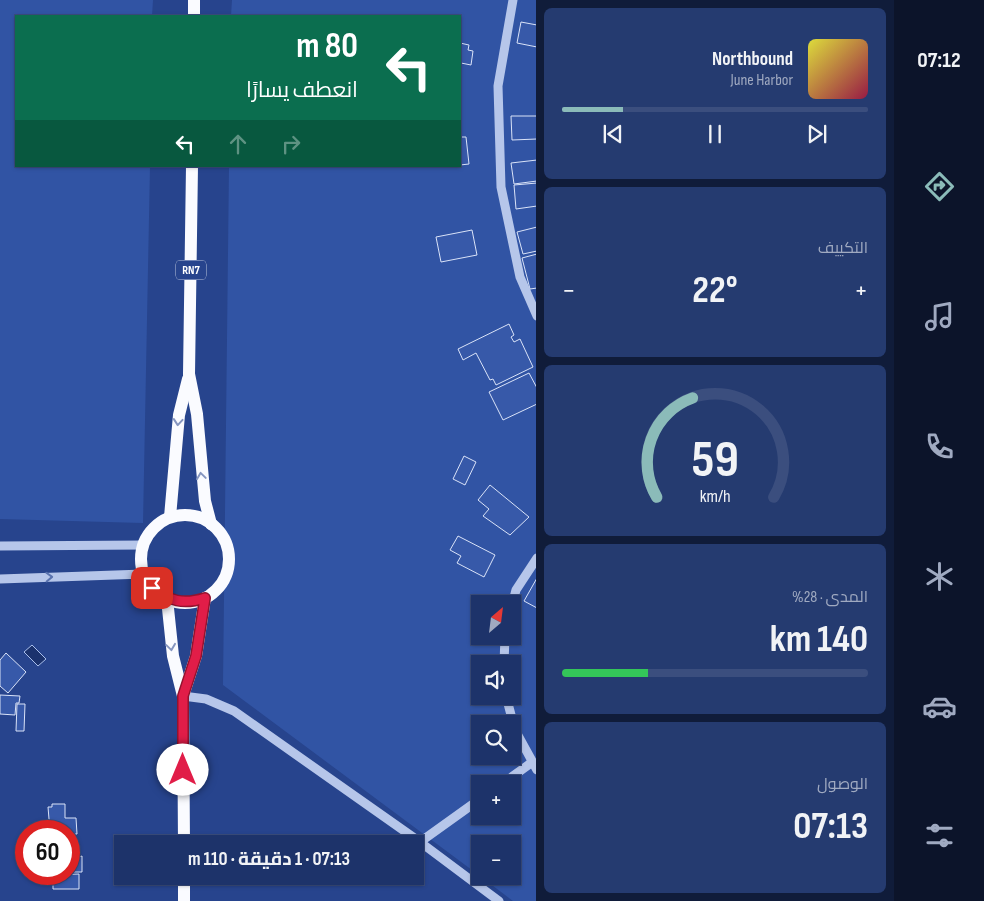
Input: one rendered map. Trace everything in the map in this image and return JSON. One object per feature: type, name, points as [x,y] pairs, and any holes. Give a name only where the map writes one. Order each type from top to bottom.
[{"type":"main road","points":[[194,0],[194,15]]},
{"type":"main road","name":"RN7","points":[[192,167],[189,374],[197,414],[204,501],[211,524],[221,534],[227,548],[229,562],[221,583],[205,598]]},
{"type":"main road","name":"RN7","points":[[170,518],[179,415],[189,374]]},
{"type":"main road","points":[[183,696],[196,656],[205,598],[193,602],[179,602],[167,599],[152,588],[144,574],[141,560],[143,546],[149,534],[158,524],[170,518],[184,515],[198,517],[211,524]]},
{"type":"main road","points":[[167,599],[172,656],[183,696],[184,835]]},
{"type":"main road","points":[[184,885],[184,901]]},
{"type":"street","points":[[513,0],[498,86],[501,187],[520,277],[536,316]]},
{"type":"street","points":[[0,546],[143,546]]},
{"type":"street","points":[[515,595],[536,558]]},
{"type":"street","points":[[0,579],[144,574]]},
{"type":"street","points":[[183,696],[206,699],[234,711],[410,835]]},
{"type":"street","points":[[508,705],[514,730],[534,766],[518,775]]},
{"type":"street","points":[[424,839],[471,805]]},
{"type":"street","points":[[424,845],[499,901]]},
{"type":"shaded area","points":[[0,0],[153,0],[152,15],[15,15],[15,167],[150,167],[143,523],[0,519]]},
{"type":"shaded area","points":[[232,0],[536,0],[536,901],[513,901],[492,885],[521,885],[521,835],[471,835],[471,870],[223,685],[229,167],[461,167],[461,15],[231,15]]},
{"type":"shaded area","points":[[32,645],[46,659],[38,666],[24,652]]},
{"type":"building","points":[[521,22],[536,25],[536,47],[517,43]]},
{"type":"building","points":[[461,43],[469,45],[468,50],[473,51],[471,65],[461,63]]},
{"type":"building","points":[[511,116],[536,116],[536,139],[512,140]]},
{"type":"building","points":[[461,137],[466,137],[469,164],[461,165]]},
{"type":"building","points":[[536,160],[536,181],[514,184],[511,163]]},
{"type":"building","points":[[536,183],[536,206],[516,209],[514,185]]},
{"type":"building","points":[[536,227],[536,251],[523,254],[517,232]]},
{"type":"building","points":[[472,230],[477,255],[441,262],[436,237]]},
{"type":"building","points":[[536,254],[536,288],[530,289],[522,258]]},
{"type":"building","points":[[509,324],[514,335],[511,337],[514,342],[520,339],[533,367],[496,385],[493,379],[490,380],[476,353],[463,360],[458,349]]},
{"type":"building","points":[[529,373],[536,386],[536,404],[503,420],[489,392]]},
{"type":"building","points":[[464,456],[476,462],[465,485],[453,479]]},
{"type":"building","points":[[490,485],[529,517],[510,535],[483,516],[489,509],[478,500]]},
{"type":"building","points":[[458,536],[495,555],[484,577],[457,563],[461,556],[450,550]]},
{"type":"building","points":[[536,580],[536,607],[524,601]]},
{"type":"building","points":[[6,653],[26,672],[8,693],[0,686],[0,660]]},
{"type":"building","points":[[0,695],[20,696],[19,703],[16,703],[15,715],[0,714]]},
{"type":"building","points":[[17,704],[25,704],[24,731],[16,731]]},
{"type":"building","points":[[52,804],[65,804],[65,818],[76,818],[76,820],[49,820],[48,807],[52,807]]},
{"type":"building","points":[[82,856],[82,872],[80,872],[80,857]]},
{"type":"building","points":[[53,885],[79,885],[79,889],[53,889]]},
{"type":"route","points":[[152,588],[167,599],[179,602],[193,602],[205,598],[196,656],[183,696],[183,770]]}]
